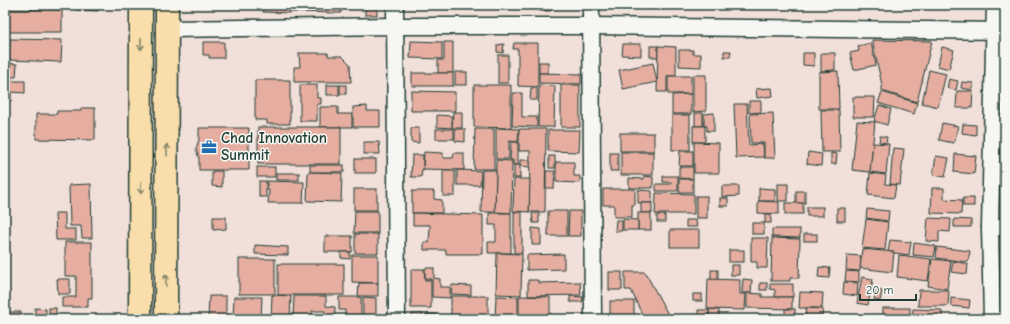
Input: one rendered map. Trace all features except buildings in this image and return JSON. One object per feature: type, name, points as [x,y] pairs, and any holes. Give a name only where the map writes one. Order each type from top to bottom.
[{"type":"main road","points":[[140,319],[141,5]]},
{"type":"main road","points":[[166,319],[167,5]]},
{"type":"street","points":[[395,5],[397,319]]},
{"type":"street","points":[[591,5],[593,319]]},
{"type":"street","points":[[992,319],[997,227],[1000,31],[995,5]]},
{"type":"street","points":[[167,29],[395,26],[591,26],[1000,31]]},
{"type":"place","name":"Chad Innovation Summit","points":[[209,147]]}]
